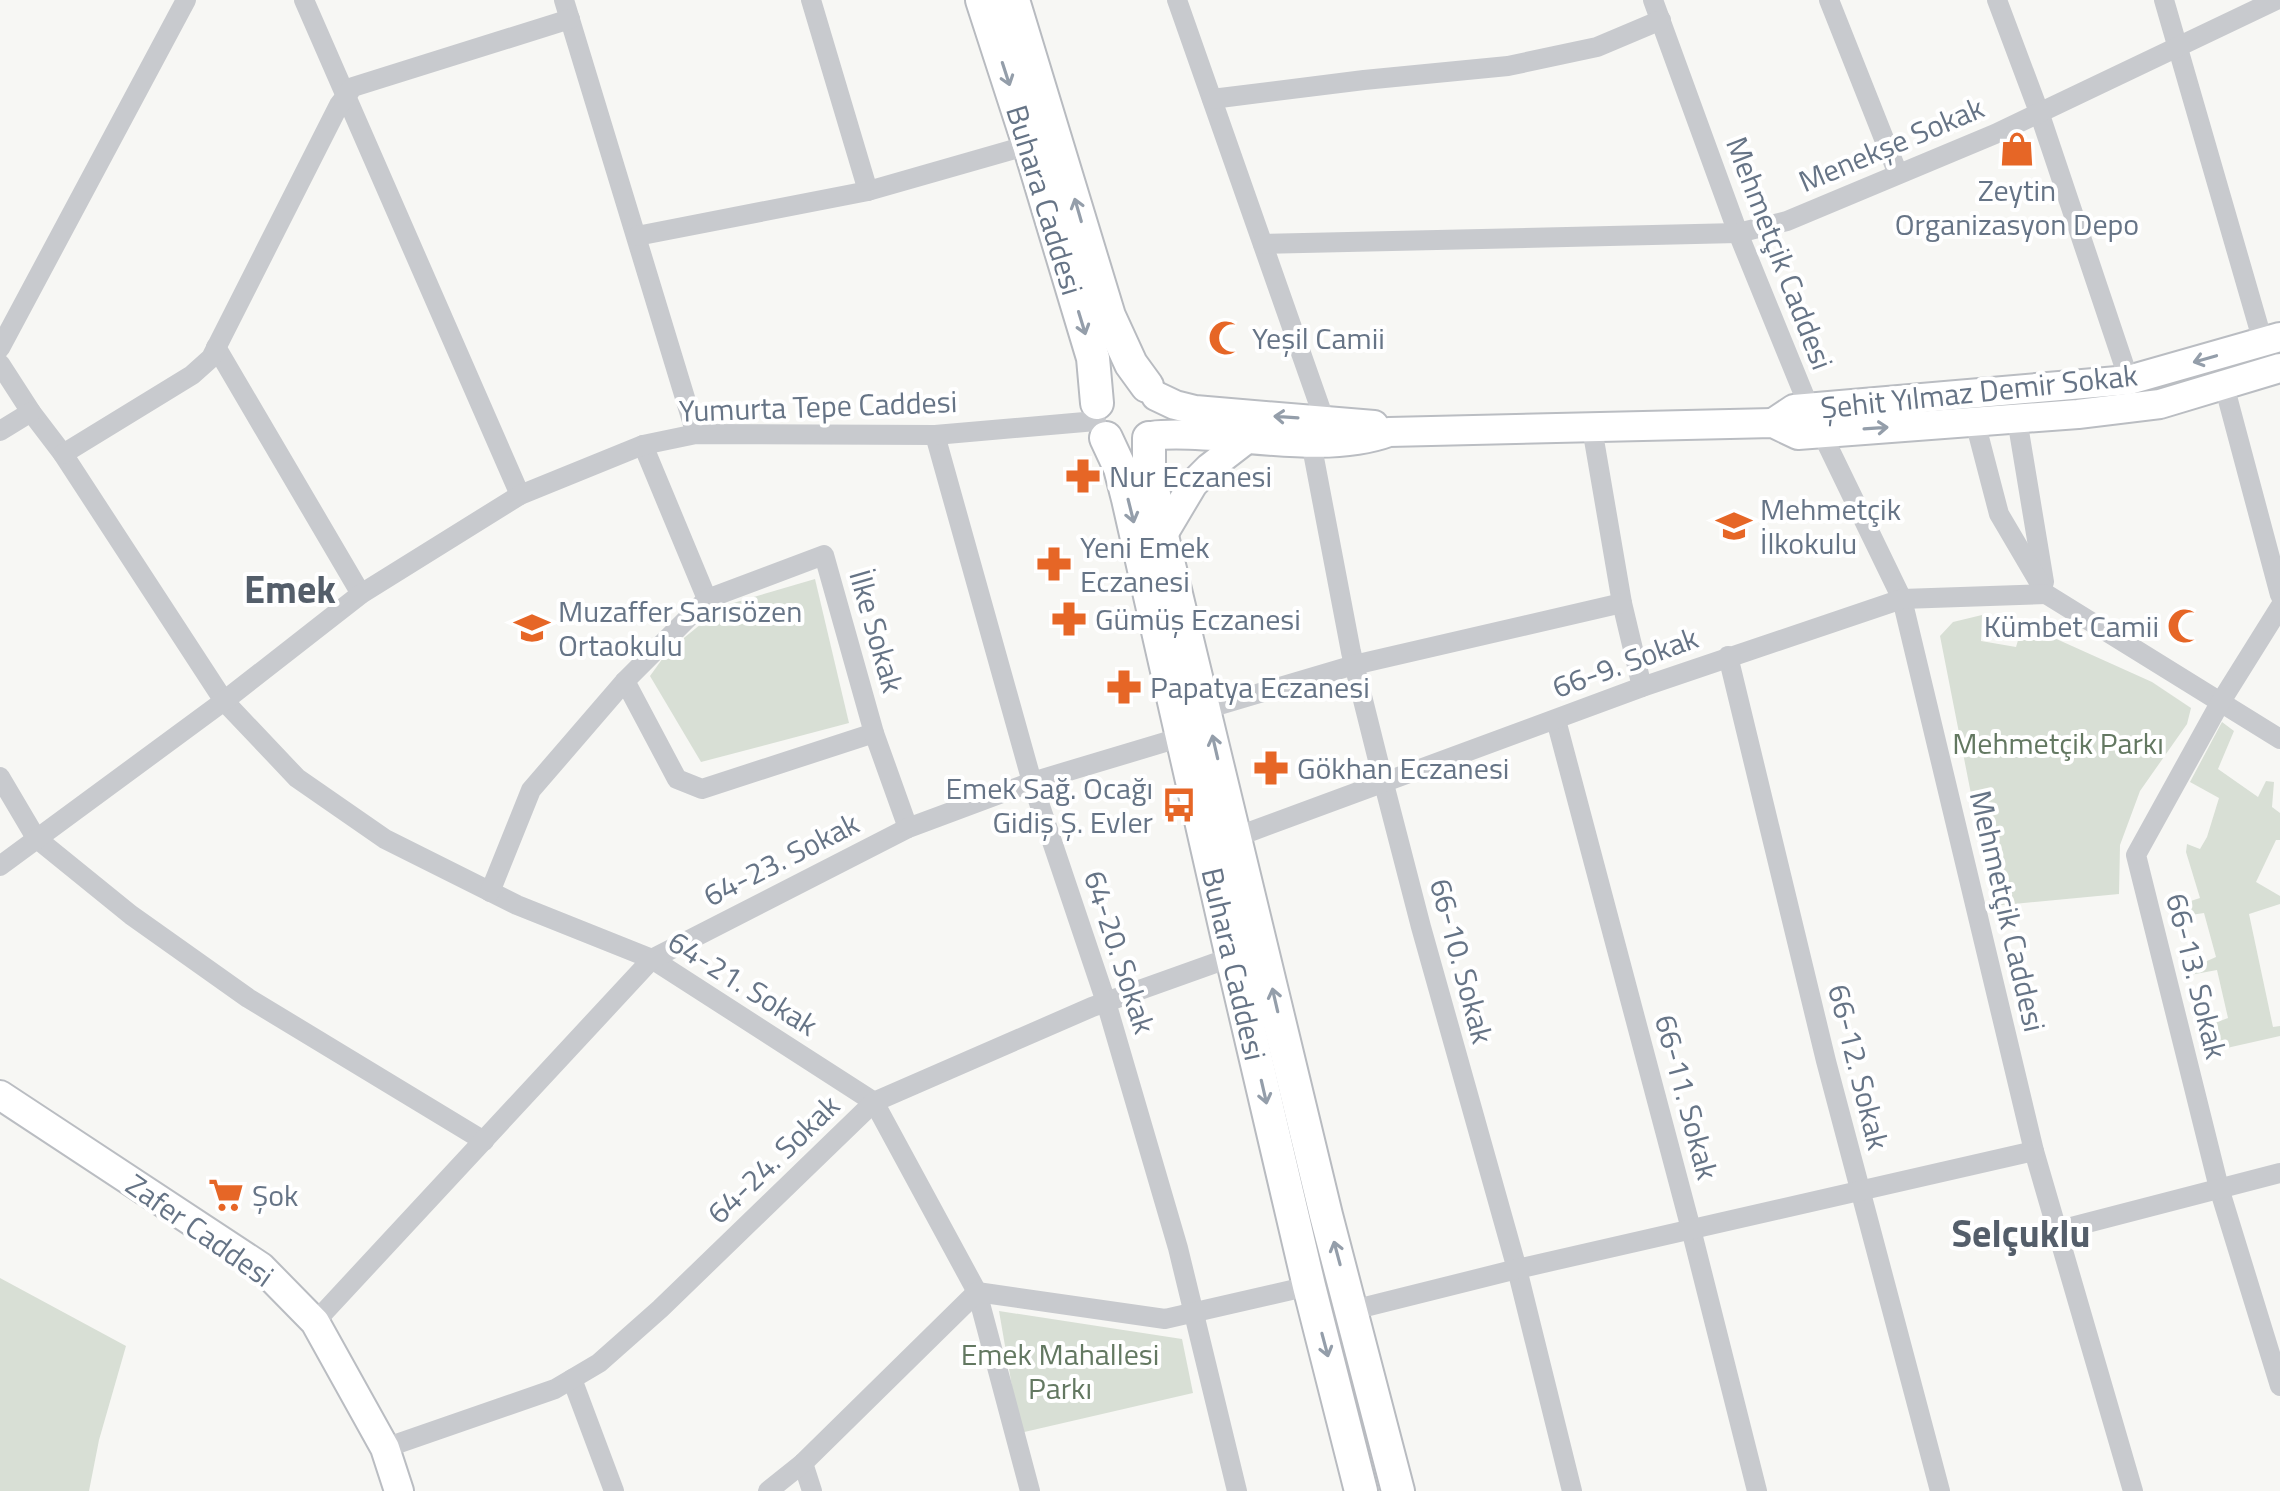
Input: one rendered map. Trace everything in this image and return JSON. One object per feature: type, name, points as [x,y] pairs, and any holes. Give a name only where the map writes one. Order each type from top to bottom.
[{"type":"main road","name":"Buhara Caddesi","points":[[982,0],[1093,358],[1099,420],[1123,480],[1309,1286],[1361,1491]]},
{"type":"main road","name":"Buhara Caddesi","points":[[1013,0],[1109,316],[1131,364],[1151,391]]},
{"type":"main road","points":[[1121,381],[1134,381],[1151,391],[1160,408],[1160,420],[1150,437],[1129,447],[1116,444],[1099,420],[1108,387],[1121,381]]},
{"type":"main road","name":"Buhara Caddesi","points":[[1150,437],[1149,468],[1162,536],[1326,1215],[1398,1491]]},
{"type":"street","points":[[0,348],[186,0]]},
{"type":"street","points":[[304,0],[520,495]]},
{"type":"street","points":[[811,0],[868,191]]},
{"type":"street","name":"66-10. Sokak","points":[[1177,0],[1263,244],[1323,434],[1354,665],[1421,927],[1517,1269],[1572,1491]]},
{"type":"street","name":"Mehmetçik Caddesi","points":[[1653,0],[1738,233],[1815,420],[1902,599],[2034,1151],[2133,1491]]},
{"type":"street","points":[[1829,0],[1898,174]]},
{"type":"street","points":[[1997,0],[2039,112],[2129,380]]},
{"type":"street","points":[[2164,0],[2177,49],[2272,339]]},
{"type":"street","name":"Menekşe Sokak","points":[[1263,244],[1738,233],[1787,221],[1995,134],[2276,0]]},
{"type":"street","points":[[63,454],[192,375],[211,358],[339,105],[353,87],[567,9],[696,434]]},
{"type":"street","points":[[1212,99],[1508,66],[1597,47],[1661,20]]},
{"type":"street","points":[[637,236],[868,191],[1029,145]]},
{"type":"street","name":"Şehit Yılmaz Demir Sokak","points":[[1150,437],[1173,434],[1248,438],[1323,434],[1371,423],[1389,432],[1773,423],[1798,435],[1815,420],[2129,380],[2272,339]]},
{"type":"street","points":[[216,347],[361,594]]},
{"type":"street","name":"64-21. Sokak","points":[[0,364],[63,454],[224,701],[297,778],[385,839],[517,905],[652,959],[874,1102],[977,1292],[1030,1491]]},
{"type":"street","name":"Şehit Yılmaz Demir Sokak","points":[[1815,420],[1975,422],[2160,404],[2280,368]]},
{"type":"street","points":[[2224,385],[2280,595]]},
{"type":"street","name":"Şehit Yılmaz Demir Sokak","points":[[1151,391],[1175,405],[1195,410],[1323,434]]},
{"type":"street","points":[[0,431],[31,412]]},
{"type":"street","points":[[2017,419],[2046,594]]},
{"type":"street","name":"Yumurta Tepe Caddesi","points":[[0,866],[224,701],[361,594],[520,495],[643,445],[696,434],[935,435],[1099,420]]},
{"type":"street","points":[[1975,422],[1999,514],[2046,594],[2280,739]]},
{"type":"street","points":[[1592,428],[1622,603],[1642,687]]},
{"type":"street","name":"64-20. Sokak","points":[[935,435],[1032,782],[1106,1002],[1196,1313],[1237,1491]]},
{"type":"street","points":[[1162,536],[1193,484],[1248,438]]},
{"type":"street","points":[[643,445],[707,599]]},
{"type":"street","name":"İlke Sokak","points":[[490,892],[531,790],[625,681],[707,599],[824,555],[874,733],[908,828]]},
{"type":"street","name":"66-9. Sokak","points":[[1236,837],[1728,656],[1902,599],[2046,594]]},
{"type":"street","points":[[1206,709],[1354,665],[1622,603]]},
{"type":"street","name":"66-13. Sokak","points":[[2280,607],[2220,703],[2136,855],[2219,1188],[2280,1386]]},
{"type":"street","name":"66-12. Sokak","points":[[1728,656],[1859,1191],[1940,1491]]},
{"type":"street","points":[[625,681],[677,779],[702,789],[874,733]]},
{"type":"street","name":"66-11. Sokak","points":[[1556,720],[1757,1491]]},
{"type":"street","name":"64-23. Sokak","points":[[315,1322],[652,959],[908,828],[1032,782],[1182,737]]},
{"type":"street","points":[[0,777],[36,838],[131,915],[248,998],[484,1141]]},
{"type":"street","name":"64-24. Sokak","points":[[385,1448],[555,1389],[599,1363],[660,1309],[874,1102],[1106,1002],[1232,957]]},
{"type":"street","name":"Zafer Caddesi","points":[[0,1095],[261,1267],[315,1322],[385,1448],[399,1491]]},
{"type":"street","points":[[1353,1310],[1517,1269],[2034,1151]]},
{"type":"street","points":[[2056,1231],[2280,1173]]},
{"type":"street","points":[[768,1491],[803,1463],[977,1292],[1165,1319],[1309,1286]]},
{"type":"street","points":[[572,1379],[614,1491]]},
{"type":"street","points":[[803,1463],[812,1491]]},
{"type":"green space","points":[[815,579],[849,723],[701,762],[650,676],[668,651],[723,606]]},
{"type":"green space","name":"Mehmetçik Parkı","points":[[1982,615],[1981,641],[2016,647],[2023,624],[2152,682],[2191,708],[2187,724],[2140,791],[2120,845],[2119,894],[1993,906],[1940,636],[1953,622]]},
{"type":"green space","points":[[2222,722],[2234,731],[2218,769],[2258,797],[2266,781],[2274,782],[2272,807],[2280,813],[2280,840],[2276,840],[2256,882],[2280,896],[2280,904],[2249,914],[2273,1027],[2280,1026],[2280,1036],[2209,1052],[2199,1029],[2228,1018],[2217,970],[2190,975],[2189,969],[2216,957],[2204,913],[2171,918],[2169,908],[2200,898],[2186,852],[2187,844],[2200,849],[2219,798],[2190,782]]},
{"type":"green space","points":[[0,1278],[126,1346],[99,1440],[89,1491],[0,1491]]},
{"type":"green space","name":"Emek Mahallesi Parkı","points":[[999,1311],[1182,1339],[1193,1393],[1020,1433]]},
{"type":"place","name":"Zeytin Organizasyon Depo","points":[[2017,149]]},
{"type":"place","name":"Yeşil Camii","points":[[1226,338]]},
{"type":"place","name":"Nur Eczanesi","points":[[1083,476]]},
{"type":"place","name":"Mehmetçik İlkokulu","points":[[1734,526]]},
{"type":"place","name":"Yeni Emek Eczanesi","points":[[1054,564]]},
{"type":"place","name":"Gümüş Eczanesi","points":[[1069,619]]},
{"type":"place","name":"Kümbet Camii","points":[[2185,626]]},
{"type":"place","name":"Muzaffer Sarısözen Ortaokulu","points":[[532,628]]},
{"type":"place","name":"Papatya Eczanesi","points":[[1124,687]]},
{"type":"place","name":"Gökhan Eczanesi","points":[[1271,768]]},
{"type":"place","name":"Emek Sağ. Ocağı Gidiş Ş. Evler","points":[[1179,805]]},
{"type":"place","name":"Şok","points":[[226,1195]]},
{"type":"district","name":"Emek","points":[[290,589]]},
{"type":"district","name":"Selçuklu","points":[[2021,1233]]}]
